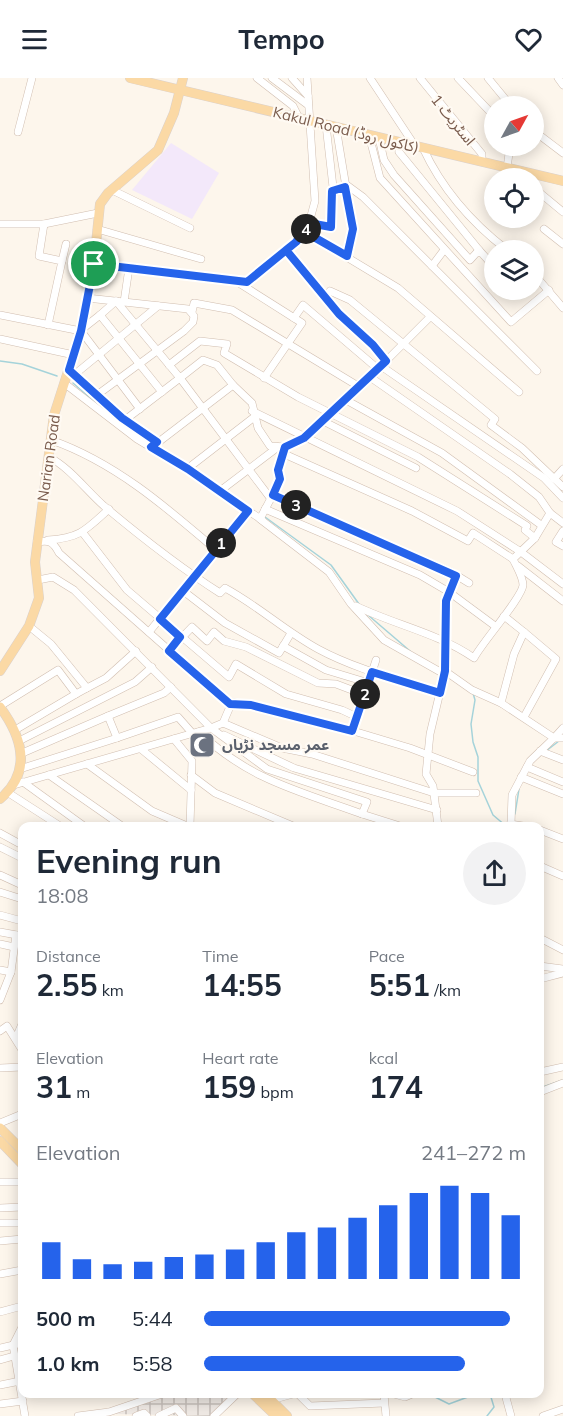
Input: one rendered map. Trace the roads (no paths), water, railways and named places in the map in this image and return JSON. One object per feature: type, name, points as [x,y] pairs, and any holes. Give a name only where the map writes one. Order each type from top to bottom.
[{"type":"main road","name":"Kakul Road (کاکول روڈ)","points":[[130,78],[507,168]]},
{"type":"main road","name":"Narian Road","points":[[0,671],[29,626],[39,598],[37,542],[54,415],[64,383],[71,372],[81,331],[94,264],[100,204],[112,190],[154,155],[164,137],[181,91],[183,78]]},
{"type":"main road","name":"Kakul Road (کاکول روڈ)","points":[[544,179],[562,182]]},
{"type":"main road","points":[[0,706],[15,729],[20,754],[20,769],[11,789]]},
{"type":"main road","points":[[0,1128],[18,1144]]},
{"type":"main road","points":[[2,1145],[18,1160]]},
{"type":"main road","points":[[256,1398],[276,1416]]},
{"type":"main road","points":[[269,1398],[287,1416]]},
{"type":"street","points":[[18,132],[32,78]]},
{"type":"street","points":[[257,78],[293,106],[304,119]]},
{"type":"street","points":[[272,78],[308,105]]},
{"type":"street","points":[[292,78],[308,96]]},
{"type":"street","points":[[94,264],[239,283],[247,282],[286,250],[305,232],[315,201],[304,119],[308,105],[307,78]]},
{"type":"street","points":[[370,78],[445,187],[483,232],[494,240]]},
{"type":"street","name":"اسٹریٹ 1","points":[[420,78],[482,154],[482,162]]},
{"type":"street","points":[[458,78],[484,105]]},
{"type":"street","points":[[488,78],[503,96]]},
{"type":"street","points":[[558,78],[563,85]]},
{"type":"street","points":[[309,223],[331,227],[332,191],[326,125]]},
{"type":"street","points":[[336,127],[353,229],[347,256]]},
{"type":"street","points":[[369,135],[380,178],[511,322],[549,290]]},
{"type":"street","points":[[379,138],[384,160],[394,175],[470,260],[479,250]]},
{"type":"street","points":[[544,139],[563,153]]},
{"type":"street","points":[[399,152],[484,256]]},
{"type":"street","points":[[507,168],[509,156]]},
{"type":"street","points":[[332,191],[348,186],[363,197],[537,371]]},
{"type":"street","points":[[112,190],[190,228]]},
{"type":"street","points":[[544,196],[563,212]]},
{"type":"street","points":[[0,224],[44,224],[98,213]]},
{"type":"street","points":[[44,224],[39,256],[62,261]]},
{"type":"street","points":[[97,229],[201,260]]},
{"type":"street","points":[[544,230],[563,244]]},
{"type":"street","points":[[305,232],[398,288],[519,392]]},
{"type":"street","points":[[48,324],[66,244]]},
{"type":"street","points":[[286,250],[339,314],[373,345],[382,365]]},
{"type":"street","points":[[432,266],[444,250]]},
{"type":"street","points":[[81,331],[120,302],[129,268]]},
{"type":"street","points":[[239,283],[302,323],[264,378]]},
{"type":"street","points":[[544,285],[563,308]]},
{"type":"street","points":[[330,291],[350,300],[495,419],[491,425],[522,448],[563,487]]},
{"type":"street","points":[[87,298],[192,312]]},
{"type":"street","points":[[120,302],[248,470],[272,497],[469,583]]},
{"type":"street","points":[[97,395],[194,322],[192,312],[194,303],[232,310],[358,386]]},
{"type":"street","points":[[294,318],[303,305],[382,365],[544,478],[563,498]]},
{"type":"street","points":[[154,445],[71,372],[99,355],[158,306]]},
{"type":"street","points":[[0,315],[81,331],[140,409]]},
{"type":"street","points":[[100,315],[162,392]]},
{"type":"street","points":[[219,491],[248,470],[304,438],[430,317]]},
{"type":"street","points":[[0,339],[74,355]]},
{"type":"street","points":[[169,365],[200,341],[227,344],[224,353],[330,414],[418,457],[526,526],[525,530],[535,538]]},
{"type":"street","points":[[125,420],[203,360],[217,365],[252,403],[253,414],[270,446],[282,449],[412,511],[468,541],[472,533],[514,562],[563,601]]},
{"type":"street","points":[[370,376],[510,474],[539,497],[550,513],[563,523]]},
{"type":"street","points":[[64,383],[248,511],[329,572],[351,604],[384,640],[472,690],[501,703],[554,738],[563,738]]},
{"type":"street","points":[[154,445],[233,385]]},
{"type":"street","points":[[346,400],[442,453],[541,525]]},
{"type":"street","points":[[253,414],[438,501],[521,552],[563,584]]},
{"type":"street","points":[[188,469],[226,440],[253,414]]},
{"type":"street","points":[[323,421],[416,468]]},
{"type":"street","points":[[51,440],[98,459],[163,504],[215,549]]},
{"type":"street","points":[[262,521],[260,519],[280,479],[278,470],[282,449]]},
{"type":"street","points":[[49,457],[62,464],[84,488],[109,509],[193,575],[220,593],[225,588],[234,593],[318,649],[372,672],[440,693]]},
{"type":"street","points":[[554,479],[563,469]]},
{"type":"street","points":[[37,542],[72,538],[83,533],[109,509]]},
{"type":"street","points":[[265,509],[420,575],[450,592],[495,626]]},
{"type":"street","points":[[149,633],[193,575],[248,511]]},
{"type":"street","points":[[514,562],[535,538],[550,513]]},
{"type":"street","points":[[563,531],[556,542],[563,546]]},
{"type":"street","points":[[83,533],[127,590],[229,678],[236,664],[286,694],[342,710],[357,717]]},
{"type":"street","points":[[48,540],[230,704],[251,705],[352,731],[473,772]]},
{"type":"street","points":[[351,604],[447,642],[474,658],[495,626],[521,594],[523,582],[514,562]]},
{"type":"street","points":[[438,822],[434,793],[426,774],[427,756],[445,673],[447,642],[445,616],[456,576]]},
{"type":"street","points":[[38,580],[53,577],[61,580],[136,651],[211,728],[267,769],[367,802],[362,814]]},
{"type":"street","points":[[182,590],[241,633],[279,653],[291,633]]},
{"type":"street","points":[[504,616],[556,659],[524,717]]},
{"type":"street","points":[[29,626],[51,644],[87,687]]},
{"type":"street","points":[[169,651],[192,627],[207,641],[214,632],[224,641],[246,647],[318,683],[336,684],[364,695]]},
{"type":"street","points":[[501,703],[513,654],[524,632]]},
{"type":"street","points":[[283,646],[326,670],[369,683]]},
{"type":"street","points":[[15,729],[106,678],[136,651]]},
{"type":"street","points":[[352,731],[376,660]]},
{"type":"street","points":[[18,741],[135,682],[152,667]]},
{"type":"street","points":[[0,706],[58,670],[76,694]]},
{"type":"street","points":[[20,754],[164,693],[171,687]]},
{"type":"street","points":[[223,723],[230,704]]},
{"type":"street","points":[[20,769],[178,717],[190,707]]},
{"type":"street","points":[[108,716],[117,738]]},
{"type":"street","points":[[178,717],[221,753],[257,776],[387,822]]},
{"type":"street","points":[[11,789],[49,775],[196,733],[223,723],[282,748],[434,793],[476,793]]},
{"type":"street","points":[[211,728],[294,768],[437,810]]},
{"type":"street","points":[[510,822],[512,795],[526,767],[563,728]]},
{"type":"street","points":[[174,739],[192,761],[189,822]]},
{"type":"street","points":[[141,749],[191,790]]},
{"type":"street","points":[[540,751],[563,760]]},
{"type":"street","points":[[87,764],[152,811],[179,822]]},
{"type":"street","points":[[526,767],[563,782]]},
{"type":"street","points":[[49,775],[116,822]]},
{"type":"street","points":[[191,775],[215,793],[284,822]]},
{"type":"street","points":[[522,777],[563,794]]},
{"type":"street","points":[[11,789],[55,822]]},
{"type":"street","points":[[11,789],[76,822]]},
{"type":"street","points":[[544,832],[563,839]]},
{"type":"street","points":[[0,833],[18,843]]},
{"type":"street","points":[[0,848],[18,856]]},
{"type":"street","points":[[544,868],[563,876]]},
{"type":"street","points":[[0,875],[18,883]]},
{"type":"street","points":[[0,892],[18,898]]},
{"type":"street","points":[[0,915],[18,920]]},
{"type":"street","points":[[0,932],[18,936]]},
{"type":"street","points":[[0,1000],[18,938]]},
{"type":"street","points":[[544,940],[563,950]]},
{"type":"street","points":[[0,944],[14,947]]},
{"type":"street","points":[[544,967],[563,969]]},
{"type":"street","points":[[0,970],[10,972]]},
{"type":"street","points":[[544,978],[563,974]]},
{"type":"street","points":[[0,1031],[7,1026],[18,1042]]},
{"type":"street","points":[[16,1038],[18,1033]]},
{"type":"street","points":[[0,1068],[18,1067]]},
{"type":"street","points":[[544,1071],[563,1067]]},
{"type":"street","points":[[544,1090],[563,1083]]},
{"type":"street","points":[[0,1123],[18,1116]]},
{"type":"street","points":[[0,1182],[18,1182]]},
{"type":"street","points":[[0,1208],[18,1207]]},
{"type":"street","points":[[0,1223],[18,1223]]},
{"type":"street","points":[[0,1241],[18,1239]]},
{"type":"street","points":[[0,1274],[18,1271]]},
{"type":"street","points":[[0,1312],[18,1307]]},
{"type":"street","points":[[18,1335],[13,1345],[18,1371]]},
{"type":"street","points":[[0,1348],[18,1344]]},
{"type":"street","points":[[0,1359],[14,1356]]},
{"type":"street","points":[[0,1385],[18,1383]]},
{"type":"street","points":[[23,1398],[25,1416]]},
{"type":"street","points":[[78,1416],[106,1414],[152,1398]]},
{"type":"street","points":[[214,1416],[233,1398]]},
{"type":"street","points":[[302,1398],[310,1406],[384,1403]]},
{"type":"street","points":[[384,1398],[386,1416]]},
{"type":"street","points":[[506,1398],[511,1416]]},
{"type":"street","points":[[0,1404],[23,1401]]},
{"type":"street","points":[[159,1416],[176,1408],[183,1416]]},
{"type":"street","points":[[543,1416],[563,1409]]},
{"type":"street","points":[[136,1416],[144,1413],[147,1416]]},
{"type":"waterway","points":[[0,361],[22,364],[57,376]]},
{"type":"waterway","points":[[73,383],[95,402]]},
{"type":"waterway","points":[[265,517],[331,565],[359,604]]},
{"type":"waterway","points":[[368,615],[410,651]]},
{"type":"waterway","points":[[473,693],[475,700],[471,724],[478,757],[478,781],[493,815],[501,822]]},
{"type":"waterway","points":[[546,751],[559,741]]},
{"type":"waterway","points":[[515,814],[519,789]]},
{"type":"waterway","points":[[544,1087],[563,1080]]},
{"type":"waterway","points":[[437,1398],[449,1404],[465,1398]]},
{"type":"waterway","points":[[487,1416],[494,1407],[491,1398]]},
{"type":"place","name":"عمر مسجد نڑیاں","points":[[202,745]]}]
